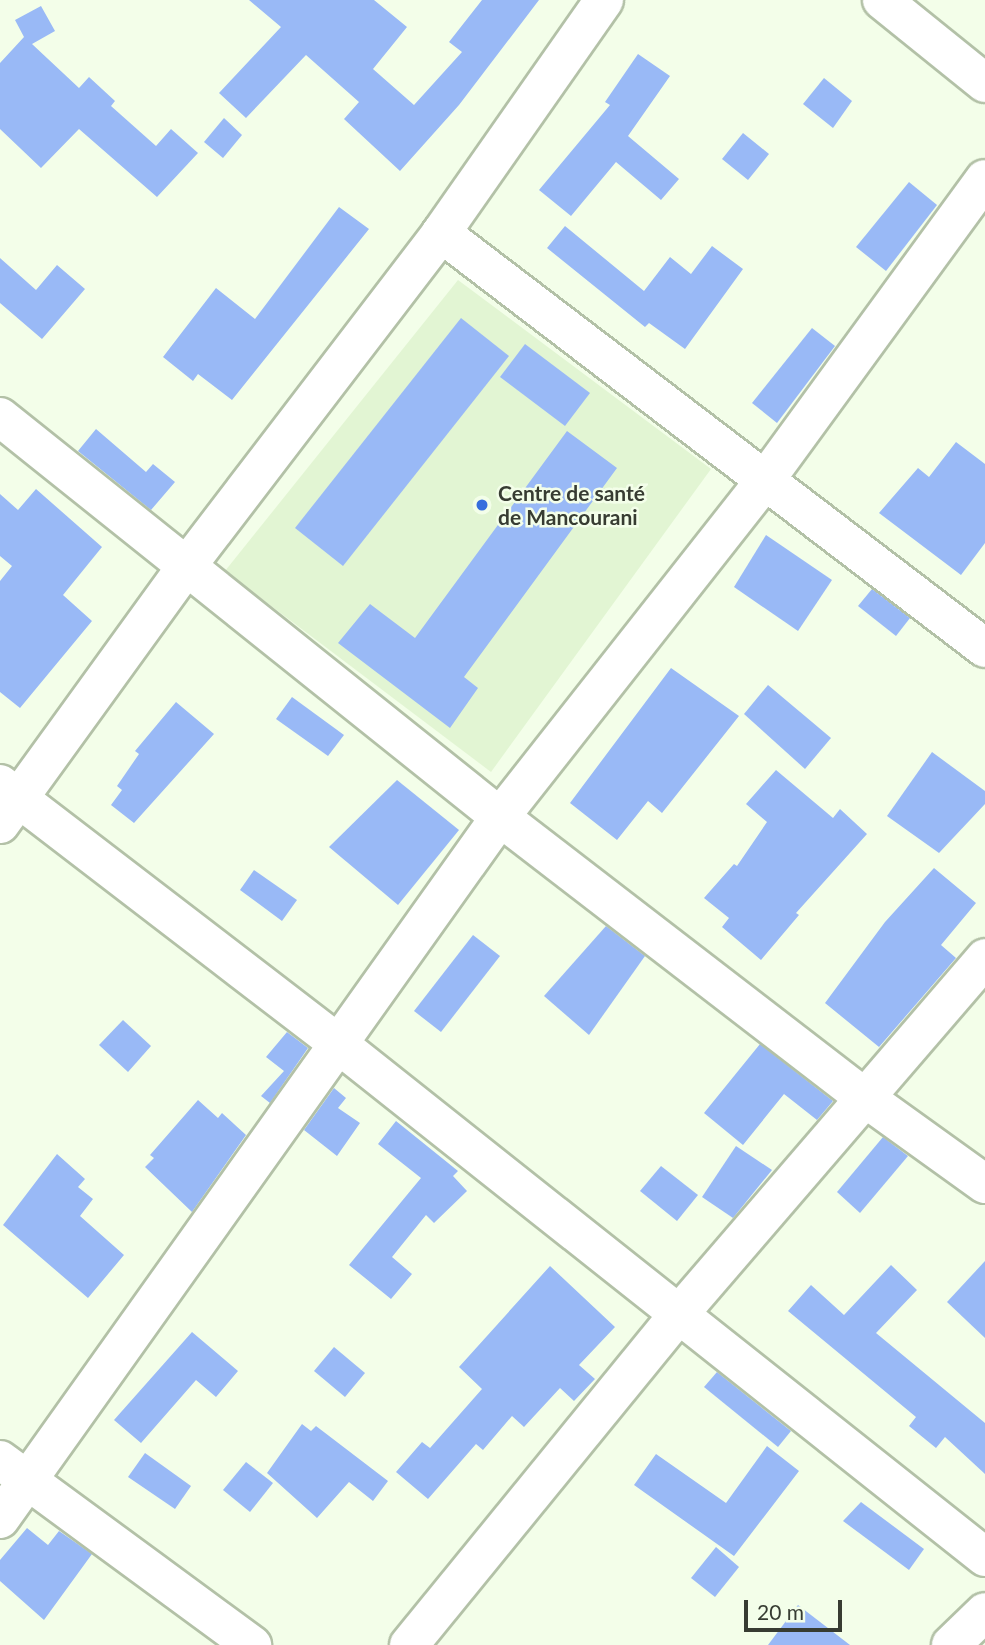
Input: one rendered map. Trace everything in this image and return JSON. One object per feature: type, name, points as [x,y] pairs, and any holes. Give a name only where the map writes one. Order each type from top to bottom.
[{"type":"street","points":[[604,0],[441,233],[6,802],[337,1043],[985,1557]]},
{"type":"street","points":[[881,0],[985,83]]},
{"type":"street","points":[[0,1519],[14,1470],[337,1043],[500,817],[766,479],[985,179]]},
{"type":"street","points":[[441,233],[985,648]]},
{"type":"street","points":[[0,417],[500,817],[864,1097],[985,1184]]},
{"type":"street","points":[[409,1645],[680,1313],[985,958]]},
{"type":"street","points":[[14,1470],[252,1645]]},
{"type":"street","points":[[951,1645],[985,1612]]},
{"type":"shaded area","name":"Centre de santé de Mancourani","points":[[458,280],[711,469],[491,772],[225,571]]},
{"type":"building","points":[[249,0],[374,0],[407,27],[373,69],[414,105],[462,52],[449,42],[482,0],[539,0],[459,105],[400,171],[344,119],[359,102],[306,55],[246,118],[219,93],[281,27]]},
{"type":"building","points":[[41,6],[55,31],[32,44],[79,88],[89,77],[115,101],[111,106],[156,146],[171,129],[198,153],[157,197],[79,129],[41,168],[0,129],[0,63],[24,37],[15,20]]},
{"type":"building","points":[[638,54],[670,76],[628,136],[679,179],[661,200],[616,162],[571,216],[539,190],[610,105],[605,102]]},
{"type":"building","points":[[824,78],[852,101],[833,128],[803,104]]},
{"type":"building","points":[[224,118],[242,135],[223,158],[204,142]]},
{"type":"building","points":[[743,133],[769,154],[748,180],[722,159]]},
{"type":"building","points":[[909,182],[937,205],[886,271],[856,247]]},
{"type":"building","points":[[339,207],[369,229],[232,400],[198,374],[193,381],[163,357],[216,288],[255,319]]},
{"type":"building","points":[[565,226],[644,291],[670,257],[691,274],[712,246],[743,269],[685,349],[649,323],[645,327],[547,248]]},
{"type":"building","points":[[0,258],[36,290],[57,265],[85,289],[42,339],[0,303]]},
{"type":"building","points":[[461,318],[509,356],[343,566],[295,528]]},
{"type":"building","points":[[812,328],[835,346],[777,423],[752,403]]},
{"type":"building","points":[[525,344],[590,393],[565,426],[500,377]]},
{"type":"building","points":[[96,429],[146,472],[153,464],[175,482],[151,510],[78,451]]},
{"type":"building","points":[[567,431],[617,468],[464,677],[478,688],[450,728],[338,643],[370,604],[415,638]]},
{"type":"building","points":[[956,442],[985,464],[985,543],[961,575],[879,513],[918,468],[929,477]]},
{"type":"building","points":[[36,489],[102,547],[63,595],[92,621],[20,708],[0,692],[0,581],[12,566],[0,556],[0,494],[18,510]]},
{"type":"building","points":[[766,535],[832,580],[798,631],[734,587]]},
{"type":"building","points":[[872,589],[910,618],[896,636],[858,606]]},
{"type":"building","points":[[671,668],[739,716],[662,813],[648,801],[617,840],[570,803]]},
{"type":"building","points":[[768,685],[831,738],[805,769],[744,714]]},
{"type":"building","points":[[292,697],[344,735],[328,756],[276,719]]},
{"type":"building","points":[[176,702],[214,734],[134,823],[111,805],[122,790],[117,786],[139,754],[135,751]]},
{"type":"building","points":[[932,752],[985,791],[985,804],[939,853],[887,816]]},
{"type":"building","points":[[776,770],[833,818],[840,809],[867,834],[796,913],[799,915],[761,960],[722,927],[729,918],[704,898],[734,864],[737,866],[767,822],[746,804]]},
{"type":"building","points":[[397,780],[459,830],[398,905],[329,847]]},
{"type":"building","points":[[934,868],[976,903],[941,945],[956,958],[879,1047],[825,1003],[885,922]]},
{"type":"building","points":[[254,870],[297,900],[282,921],[240,890]]},
{"type":"building","points":[[606,926],[645,956],[589,1035],[544,996]]},
{"type":"building","points":[[473,935],[500,956],[441,1032],[414,1011]]},
{"type":"building","points":[[123,1020],[151,1046],[128,1072],[99,1045]]},
{"type":"building","points":[[287,1032],[308,1048],[270,1103],[261,1096],[284,1071],[266,1057]]},
{"type":"building","points":[[760,1044],[833,1101],[817,1120],[784,1094],[743,1145],[704,1113]]},
{"type":"building","points":[[334,1088],[346,1098],[338,1108],[360,1123],[337,1156],[304,1130]]},
{"type":"building","points":[[198,1100],[218,1118],[222,1113],[246,1135],[192,1212],[145,1167],[154,1158],[150,1155]]},
{"type":"building","points":[[396,1121],[458,1171],[453,1176],[467,1191],[434,1223],[426,1215],[392,1257],[412,1274],[391,1299],[349,1265],[421,1178],[378,1144]]},
{"type":"building","points":[[883,1137],[908,1156],[860,1213],[837,1192]]},
{"type":"building","points":[[736,1146],[772,1170],[733,1218],[702,1197]]},
{"type":"building","points":[[57,1154],[85,1179],[78,1187],[93,1199],[80,1216],[124,1255],[88,1298],[3,1225]]},
{"type":"building","points":[[661,1166],[698,1195],[677,1221],[640,1191]]},
{"type":"building","points":[[985,1261],[985,1338],[947,1302]]},
{"type":"building","points":[[891,1265],[917,1290],[876,1333],[985,1423],[985,1474],[945,1437],[936,1448],[909,1426],[916,1417],[788,1311],[811,1285],[844,1315]]},
{"type":"building","points":[[550,1266],[615,1327],[579,1365],[595,1379],[574,1401],[560,1388],[524,1427],[512,1416],[483,1450],[476,1444],[428,1499],[396,1472],[422,1442],[430,1448],[482,1389],[459,1367]]},
{"type":"building","points":[[192,1332],[238,1371],[216,1397],[196,1380],[141,1443],[114,1420]]},
{"type":"building","points":[[334,1347],[365,1373],[345,1397],[314,1371]]},
{"type":"building","points":[[717,1372],[791,1431],[778,1447],[704,1387]]},
{"type":"building","points":[[302,1424],[311,1431],[316,1426],[388,1481],[373,1501],[349,1482],[317,1518],[267,1473]]},
{"type":"building","points":[[767,1446],[799,1471],[734,1556],[634,1485],[656,1454],[726,1503]]},
{"type":"building","points":[[145,1453],[191,1486],[175,1509],[128,1477]]},
{"type":"building","points":[[246,1462],[273,1483],[250,1512],[223,1490]]},
{"type":"building","points":[[861,1502],[924,1549],[909,1570],[843,1521]]},
{"type":"building","points":[[27,1528],[48,1545],[59,1531],[92,1554],[44,1620],[0,1581],[0,1560]]},
{"type":"building","points":[[716,1547],[739,1567],[715,1597],[691,1578]]},
{"type":"building","points":[[798,1605],[850,1645],[768,1645]]},
{"type":"place","name":"Centre de santé de Mancourani","points":[[482,505]]}]
